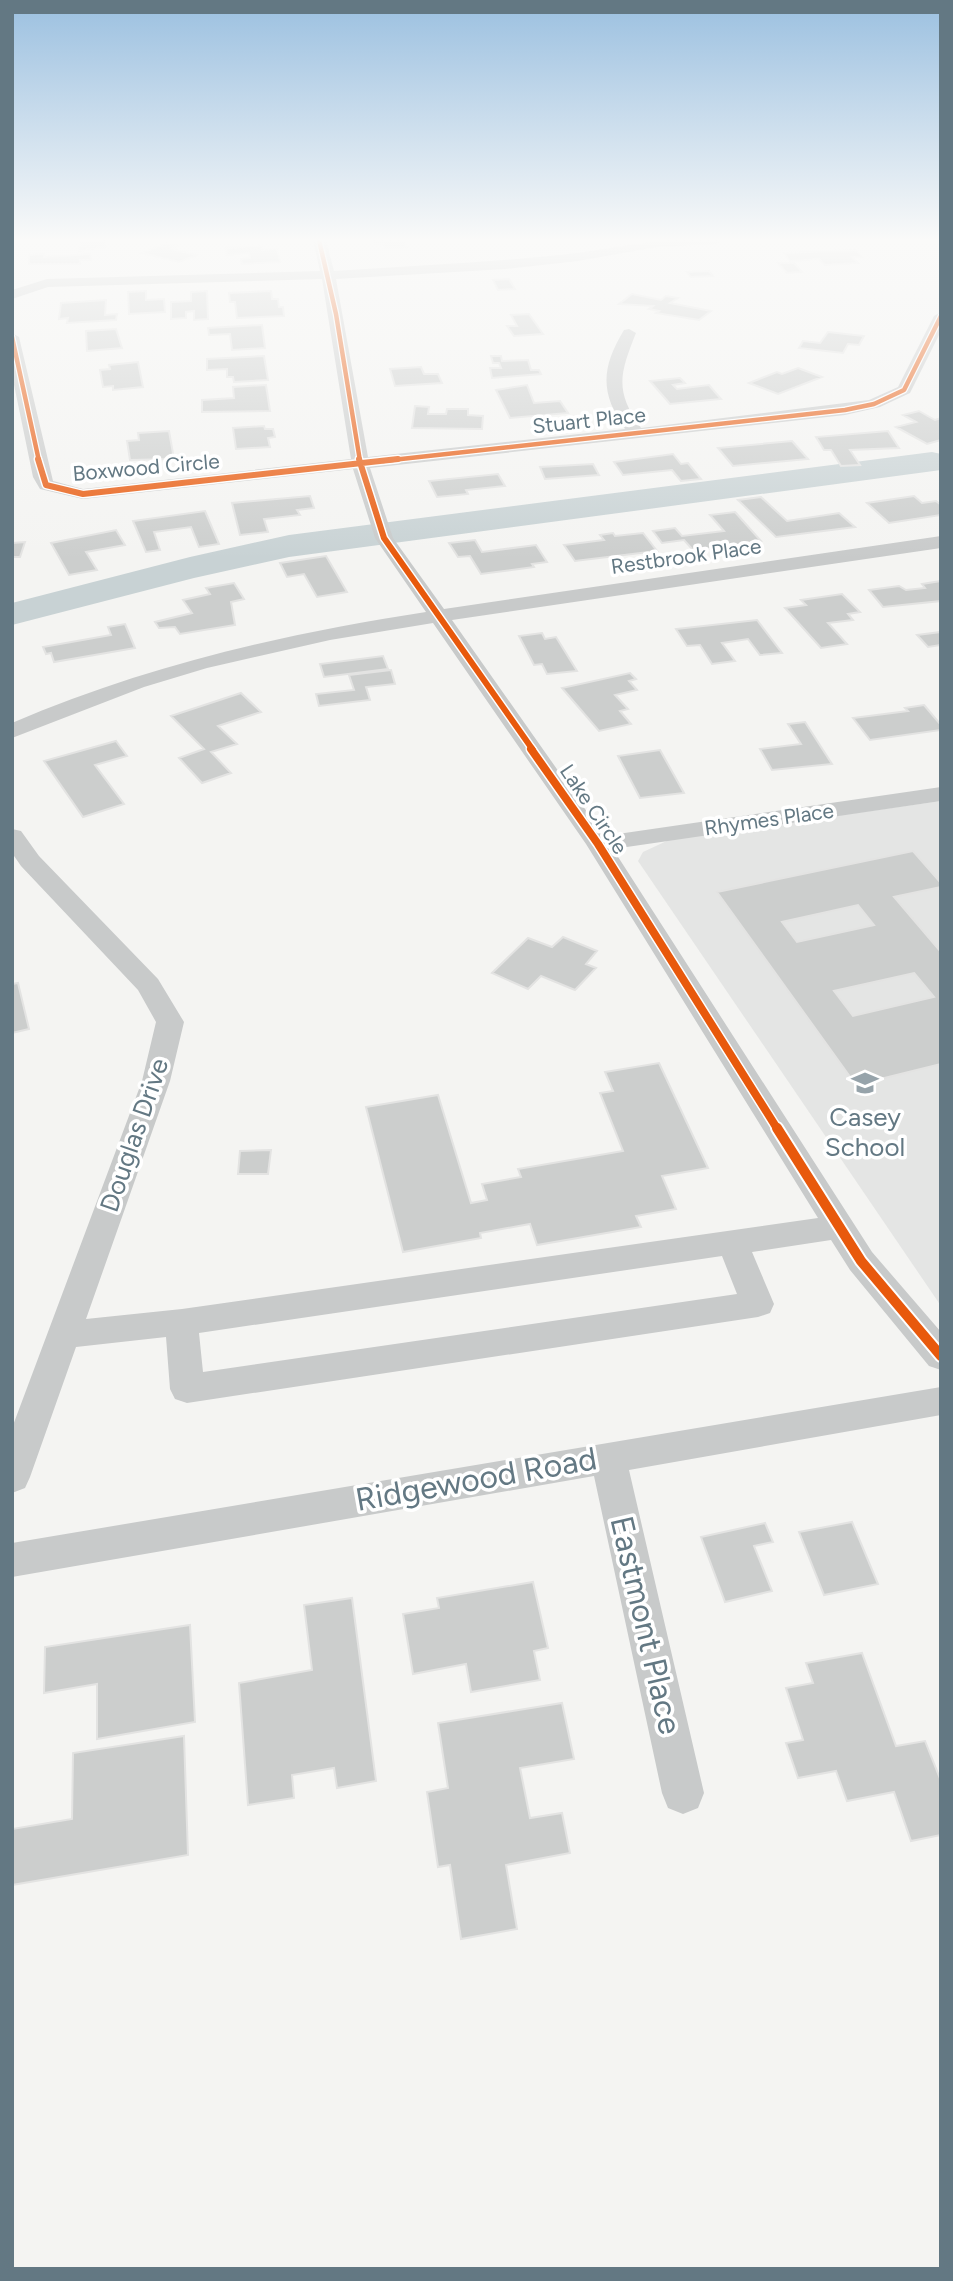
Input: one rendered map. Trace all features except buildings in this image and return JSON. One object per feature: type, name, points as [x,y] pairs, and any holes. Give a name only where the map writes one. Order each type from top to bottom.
[{"type":"street","name":"Boxwood Circle","points":[[14,346],[42,477],[46,485],[60,491],[95,493],[360,463]]},
{"type":"street","name":"Lake Circle","points":[[341,346],[360,463],[382,531],[438,616],[598,844],[861,1261],[941,1356]]},
{"type":"street","points":[[623,346],[613,371],[613,393],[621,413],[636,433]]},
{"type":"street","name":"Stuart Place","points":[[360,463],[832,411],[874,404],[904,390],[926,346]]},
{"type":"street","name":"Restbrook Place","points":[[438,616],[941,542]]},
{"type":"street","points":[[12,731],[47,714],[184,667],[291,640],[438,616]]},
{"type":"street","name":"Rhymes Place","points":[[598,844],[941,794]]},
{"type":"street","name":"Douglas Drive","points":[[12,836],[30,861],[149,985],[170,1022],[156,1081],[12,1478]]},
{"type":"street","points":[[64,1335],[182,1322],[839,1227]]},
{"type":"street","points":[[182,1322],[187,1389],[758,1304],[732,1243]]},
{"type":"street","name":"Ridgewood Road","points":[[12,1560],[941,1401]]},
{"type":"street","name":"Eastmont Place","points":[[608,1456],[683,1793]]},
{"type":"shaded area","name":"Casey School","points":[[941,801],[941,1306],[638,861],[643,852],[671,839]]},
{"type":"waterway","points":[[12,614],[190,568],[289,546],[932,462]]},
{"type":"cycle path","points":[[14,346],[42,477],[46,485],[83,494],[845,410],[874,404],[904,390],[926,346]]},
{"type":"cycle path","points":[[341,346],[361,465],[384,538],[598,844],[861,1261],[941,1356]]},
{"type":"place","name":"Casey School","points":[[865,1083]]}]
